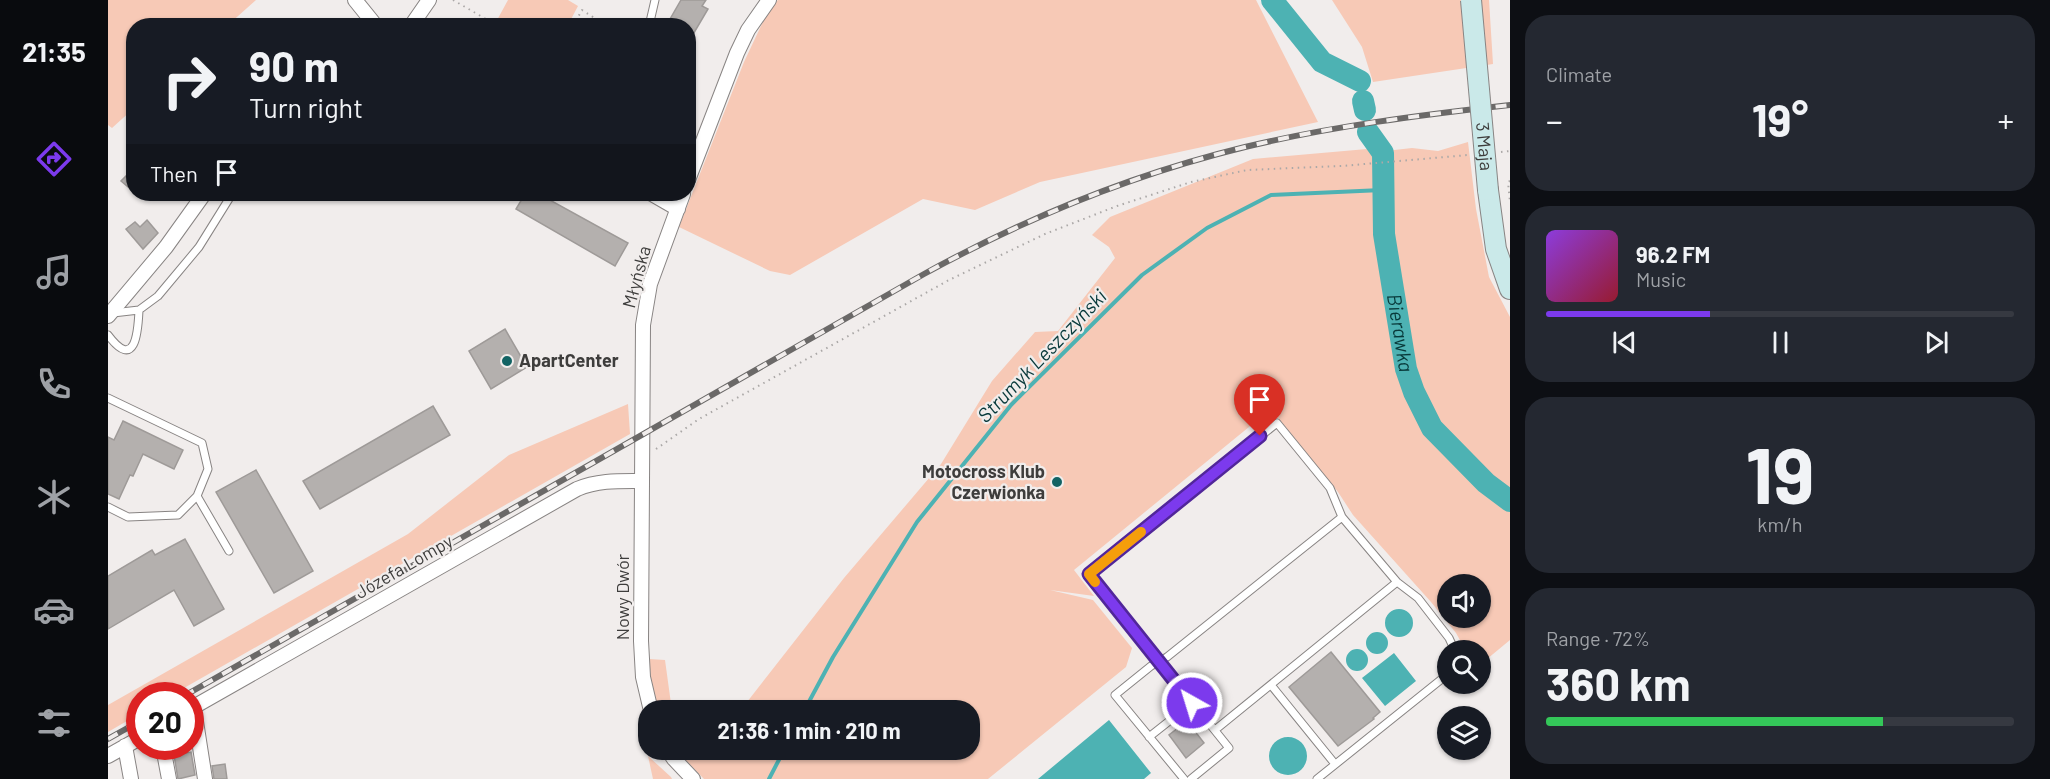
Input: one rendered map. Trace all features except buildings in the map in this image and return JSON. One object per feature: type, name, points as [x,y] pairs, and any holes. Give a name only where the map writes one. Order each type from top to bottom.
[{"type":"main road","name":"3 Maja","points":[[1471,0],[1488,190],[1496,249],[1510,289]]},
{"type":"street","points":[[355,0],[370,18]]},
{"type":"street","points":[[417,18],[429,0]]},
{"type":"street","points":[[696,159],[737,53],[748,30],[770,0]]},
{"type":"street","points":[[109,314],[166,247],[199,201]]},
{"type":"street","points":[[664,201],[678,209]]},
{"type":"street","name":"Młyńska","points":[[642,481],[645,303],[653,273],[681,201]]},
{"type":"street","name":"Józefa Lompy","points":[[204,702],[577,489],[603,482],[642,481]]},
{"type":"street","name":"Nowy Dwór","points":[[642,481],[642,659],[648,700]]},
{"type":"street","points":[[108,756],[125,746],[131,779]]},
{"type":"street","points":[[165,760],[169,779]]},
{"type":"street","name":"Józefa Lompy","points":[[202,760],[205,779]]},
{"type":"street","points":[[675,760],[693,779]]},
{"type":"lane","points":[[651,18],[655,0]]},
{"type":"lane","points":[[109,314],[140,310],[151,302],[184,266],[228,201]]},
{"type":"lane","points":[[108,335],[119,349],[130,348],[137,337],[140,310]]},
{"type":"lane","points":[[108,398],[201,443],[208,469],[197,496],[178,515],[129,517],[108,507]]},
{"type":"lane","points":[[1191,779],[1229,748],[1089,574],[1277,423],[1330,488],[1342,517],[1397,582],[1418,598],[1450,640]]},
{"type":"lane","points":[[197,496],[229,550]]},
{"type":"lane","points":[[1184,779],[1115,695],[1158,661],[1167,657],[1342,517]]},
{"type":"lane","points":[[1215,730],[1397,582]]},
{"type":"lane","points":[[1317,779],[1437,683]]},
{"type":"lane","points":[[1271,685],[1335,764]]},
{"type":"lane","points":[[1149,737],[1192,703]]},
{"type":"path","points":[[453,0],[484,18]]},
{"type":"path","points":[[578,18],[582,10],[594,18]]},
{"type":"path","points":[[643,456],[699,419],[986,262],[1045,234],[1141,198],[1178,186],[1257,170],[1367,164],[1461,155]]},
{"type":"path","points":[[1510,181],[1508,182],[1510,202]]},
{"type":"shaded area","points":[[108,0],[256,0],[236,18],[126,18],[126,115],[112,128],[108,125]]},
{"type":"shaded area","points":[[508,0],[568,0],[578,6],[572,18],[498,18]]},
{"type":"shaded area","points":[[778,0],[1256,0],[1318,122],[1040,182],[975,210],[923,199],[790,275],[770,271],[679,227],[689,201],[696,201],[696,184],[744,62],[769,9]]},
{"type":"shaded area","points":[[1332,0],[1489,0],[1493,64],[1373,82],[1362,47]]},
{"type":"shaded area","points":[[1468,142],[1476,209],[1489,277],[1510,317],[1510,640],[1491,656],[1491,640],[1460,640],[1452,628],[1491,628],[1491,574],[1437,574],[1437,609],[1353,515],[1338,492],[1271,409],[1074,570],[1094,596],[1050,590],[1093,600],[1132,648],[1126,667],[988,779],[704,779],[686,760],[980,760],[980,700],[749,700],[844,578],[941,464],[992,381],[1035,332],[1058,331],[1115,258],[1109,247],[1092,235],[1110,217],[1253,159],[1367,149],[1377,152],[1412,148],[1438,151]]},
{"type":"shaded area","points":[[628,404],[630,434],[195,682],[148,682],[408,534],[509,455]]},
{"type":"shaded area","points":[[649,659],[665,660],[670,700],[653,700]]},
{"type":"shaded area","points":[[126,695],[126,722],[108,732],[108,705]]},
{"type":"shaded area","points":[[649,760],[652,760],[672,779],[653,779]]},
{"type":"water","points":[[1399,609],[1409,613],[1413,623],[1409,633],[1399,637],[1389,633],[1385,623],[1389,613]]},
{"type":"water","points":[[1377,632],[1385,635],[1388,643],[1385,651],[1377,654],[1369,651],[1366,643],[1369,635]]},
{"type":"water","points":[[1357,649],[1365,652],[1368,660],[1365,668],[1357,671],[1349,668],[1346,660],[1349,652]]},
{"type":"water","points":[[1394,653],[1416,681],[1385,706],[1362,678]]},
{"type":"water","points":[[1109,720],[1151,773],[1144,779],[1038,779]]},
{"type":"water","points":[[1288,737],[1302,742],[1307,756],[1302,770],[1288,775],[1274,770],[1269,756],[1274,742]]},
{"type":"waterway","name":"Bierawka","points":[[1272,0],[1322,62],[1360,81]]},
{"type":"waterway","name":"Bierawka","points":[[1363,101],[1365,110]]},
{"type":"waterway","name":"Bierawka","points":[[1368,132],[1383,153],[1384,234],[1406,369],[1414,392],[1432,428],[1486,483],[1510,501]]},
{"type":"waterway","name":"Strumyk Leszczyński","points":[[810,700],[833,657],[917,522],[1011,405],[1142,275],[1207,228],[1271,195],[1382,190]]},
{"type":"waterway","name":"Strumyk Leszczyński","points":[[769,779],[779,760]]},
{"type":"railway","points":[[204,685],[924,274],[1040,217],[1162,170],[1245,147],[1344,127],[1510,105]]},
{"type":"railway","points":[[108,739],[126,729]]},
{"type":"slow traffic","points":[[1095,582],[1089,574],[1141,532]]},
{"type":"place","name":"ApartCenter","points":[[507,361]]},
{"type":"place","name":"Motocross Klub Czerwionka","points":[[1057,482]]},
{"type":"route","points":[[1192,703],[1089,574],[1260,436]]}]
